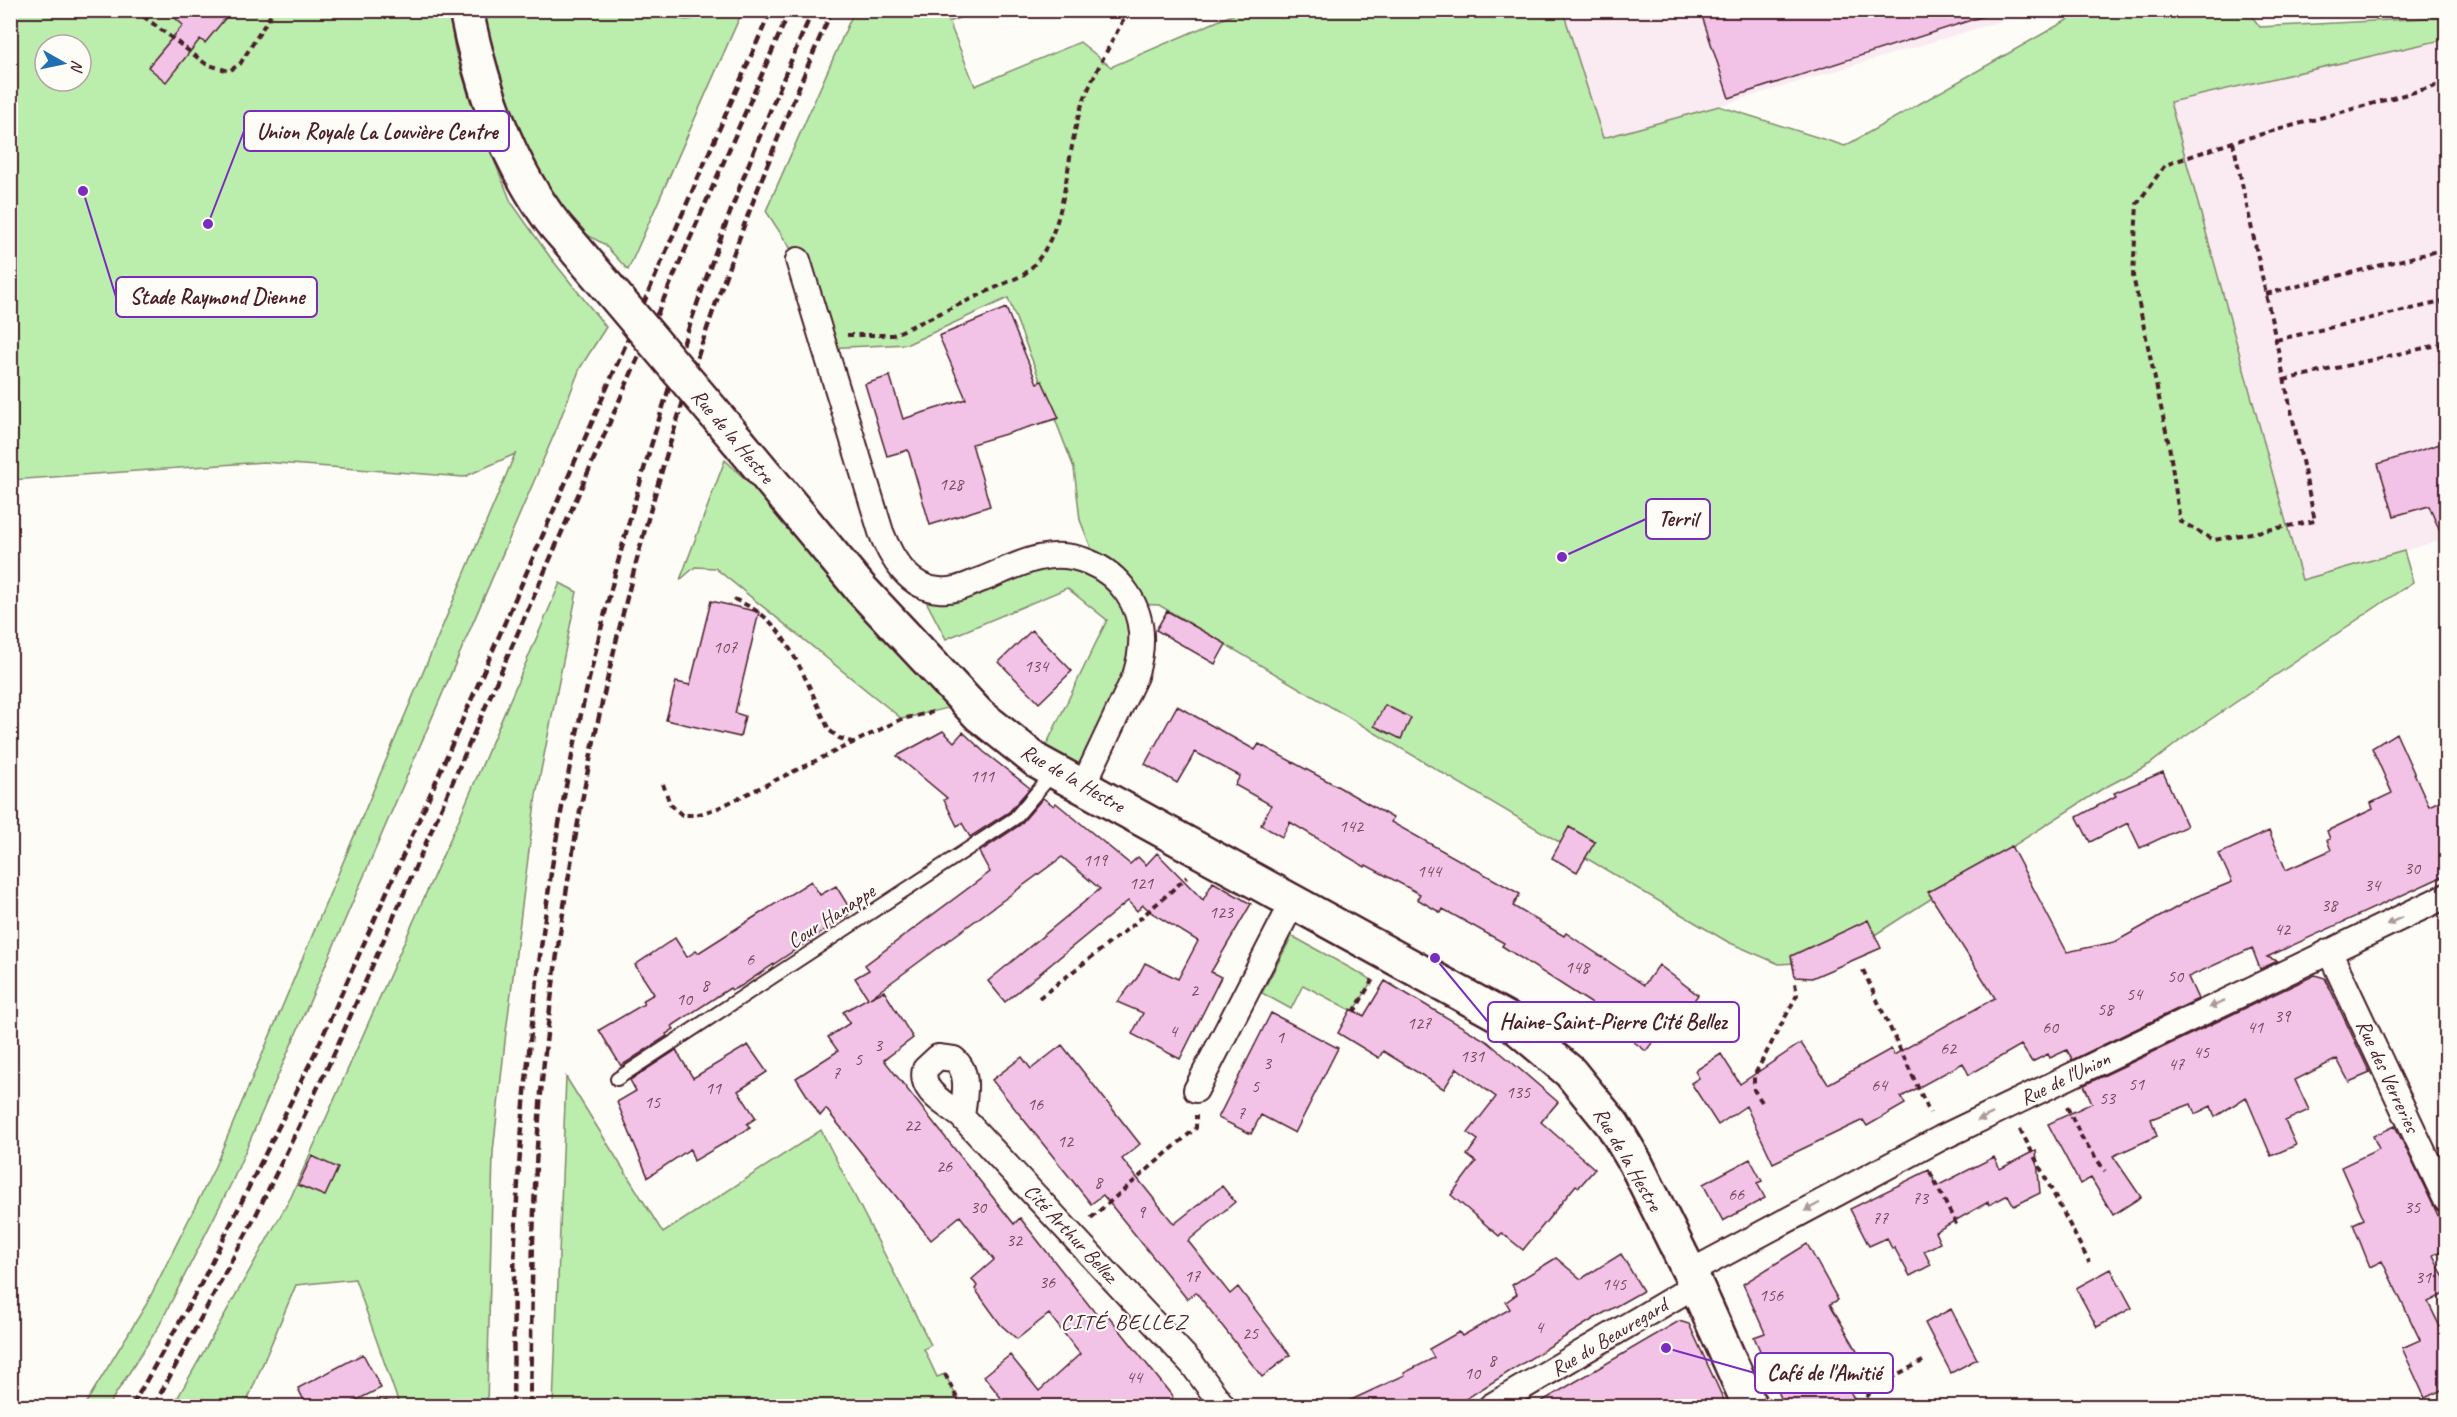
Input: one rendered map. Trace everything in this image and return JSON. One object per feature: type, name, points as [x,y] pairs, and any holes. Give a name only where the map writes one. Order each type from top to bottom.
[{"type":"street","name":"Rue de la Hestre","points":[[466,10],[477,62],[494,114],[519,168],[545,212],[861,590],[980,715],[1023,750],[1055,771],[1507,1019],[1570,1072],[1613,1125],[1635,1162],[1693,1278],[1750,1407]]},
{"type":"street","points":[[798,260],[884,538],[893,556],[918,586],[955,590],[1040,558],[1059,556],[1079,558],[1098,566],[1119,582],[1134,604],[1140,622],[1142,641],[1140,659],[1135,676],[1083,786]]},
{"type":"street","name":"Rue de l'Union","points":[[1693,1278],[1941,1138],[2446,896]]},
{"type":"street","points":[[1196,1090],[1293,902]]},
{"type":"street","name":"Rue des Verreries","points":[[2329,951],[2446,1200]]},
{"type":"street","name":"Cité Arthur Bellez","points":[[962,1116],[1192,1364],[1223,1407]]},
{"type":"street","name":"Rue du Beauregard","points":[[1491,1407],[1693,1278]]},
{"type":"lane","name":"Cour Hanappe","points":[[617,1079],[1015,818],[1055,771]]},
{"type":"path","points":[[135,10],[206,64],[229,71],[240,64],[274,10]]},
{"type":"path","points":[[822,334],[893,335],[1023,275],[1036,265],[1048,247],[1057,220],[1084,98],[1128,10]]},
{"type":"path","points":[[2233,142],[2315,521],[2214,540],[2180,521],[2169,445],[2133,276],[2137,204],[2165,165],[2233,142],[2436,86],[2446,86]]},
{"type":"path","points":[[2266,294],[2446,249]]},
{"type":"path","points":[[2276,340],[2446,301]]},
{"type":"path","points":[[2284,380],[2446,343]]},
{"type":"path","points":[[734,599],[753,608],[770,621],[784,639],[830,730],[839,738],[855,743]]},
{"type":"path","points":[[663,784],[670,804],[682,815],[696,815],[718,808],[902,719],[968,703]]},
{"type":"path","points":[[1038,998],[1134,924],[1186,879],[1203,852]]},
{"type":"path","points":[[1863,970],[1941,1138]]},
{"type":"path","points":[[1762,1102],[1755,1090],[1754,1076],[1797,995],[1795,983]]},
{"type":"path","points":[[2056,1083],[2082,1138],[2105,1171]]},
{"type":"path","points":[[1071,1234],[1196,1128],[1196,1090]]},
{"type":"path","points":[[2008,1106],[2088,1262]]},
{"type":"path","points":[[1919,1150],[1958,1228]]},
{"type":"path","points":[[1860,1407],[1875,1386],[1923,1361]]},
{"type":"path","points":[[945,1374],[961,1407]]},
{"type":"path","points":[[372,1407],[389,1401],[401,1407]]},
{"type":"shaded area","points":[[1563,11],[2035,11],[1719,106],[1603,138]]},
{"type":"shaded area","points":[[2446,39],[2446,539],[2302,580],[2169,102]]},
{"type":"green space","points":[[663,10],[683,20],[722,11],[741,14],[628,270],[604,244],[545,212],[466,11]]},
{"type":"green space","points":[[11,11],[449,11],[455,50],[470,100],[511,202],[550,257],[606,327],[580,368],[556,430],[232,1182],[159,1326],[108,1406],[84,1406],[146,1305],[213,1171],[515,454],[464,477],[263,462],[11,480]]},
{"type":"green space","points":[[854,11],[976,11],[949,22],[975,86],[1080,42],[1111,67],[1241,11],[1563,11],[1603,138],[1719,106],[1845,146],[2083,11],[2248,11],[2260,27],[2446,17],[2446,39],[2170,102],[2302,580],[2404,551],[2413,582],[2186,736],[2150,764],[2102,789],[1873,936],[1827,961],[1779,964],[1728,942],[1159,605],[1135,604],[1142,641],[1083,786],[1038,762],[1107,620],[1067,588],[946,639],[918,586],[1021,564],[1098,565],[1080,520],[1074,468],[1008,298],[908,344],[826,348],[798,260],[766,211]]},
{"type":"green space","points":[[725,460],[861,589],[968,703],[902,719],[715,568],[695,567],[680,580]]},
{"type":"green space","points":[[560,583],[577,592],[536,795],[506,1032],[493,1152],[487,1406],[372,1406],[389,1401],[399,1404],[355,1279],[296,1285],[245,1406],[173,1406],[291,1197],[459,819]]},
{"type":"green space","points":[[1292,936],[1372,980],[1354,1012],[1303,985],[1291,1009],[1262,993]]},
{"type":"green space","points":[[566,1077],[663,1233],[821,1130],[931,1345],[924,1349],[937,1377],[945,1374],[961,1406],[553,1406]]},
{"type":"building","points":[[166,10],[232,10],[205,43],[200,39],[166,82],[148,67],[183,25]]},
{"type":"building","points":[[1700,10],[1984,10],[1984,16],[1729,98]]},
{"type":"building","points":[[1006,308],[1037,383],[1042,381],[1059,418],[972,444],[990,506],[930,525],[908,450],[887,456],[865,384],[890,376],[903,419],[966,399],[939,336]]},
{"type":"building","points":[[2446,442],[2446,546],[2429,506],[2394,516],[2378,464]]},
{"type":"building","points":[[711,601],[759,612],[735,713],[745,716],[740,737],[666,720],[676,682],[690,685]]},
{"type":"building","points":[[1167,611],[1226,644],[1215,664],[1156,630]]},
{"type":"building","points":[[1032,630],[1072,671],[1039,703],[999,662]]},
{"type":"building","points":[[1385,705],[1411,718],[1401,739],[1374,726]]},
{"type":"building","points":[[1177,706],[1255,750],[1259,744],[1393,818],[1391,822],[1520,894],[1513,906],[1564,936],[1566,933],[1644,985],[1659,965],[1698,995],[1674,1028],[1667,1023],[1646,1051],[1606,1021],[1611,1016],[1502,946],[1504,943],[1443,909],[1441,913],[1417,899],[1420,894],[1366,865],[1365,867],[1290,822],[1282,837],[1261,825],[1271,805],[1235,785],[1240,776],[1195,752],[1177,783],[1145,764]]},
{"type":"building","points":[[943,731],[954,742],[963,732],[984,752],[1030,788],[1009,812],[970,837],[962,823],[957,826],[944,800],[947,798],[897,756]]},
{"type":"building","points":[[2396,733],[2429,806],[2446,798],[2446,875],[2267,957],[2278,961],[2260,969],[2252,948],[2188,977],[2198,999],[2072,1060],[2067,1050],[2050,1058],[2048,1054],[2032,1062],[2021,1045],[1969,1075],[1963,1063],[1901,1097],[1905,1104],[1867,1126],[1863,1120],[1773,1163],[1746,1106],[1718,1125],[1691,1083],[1699,1078],[1695,1071],[1721,1054],[1740,1084],[1801,1043],[1828,1084],[1891,1049],[1894,1055],[1995,998],[1928,892],[2011,846],[2067,952],[2115,942],[2195,897],[2232,882],[2219,854],[2269,831],[2286,870],[2331,850],[2327,840],[2330,839],[2327,831],[2373,809],[2371,803],[2392,793],[2372,748]]},
{"type":"building","points":[[2163,772],[2187,826],[2140,848],[2128,823],[2090,842],[2077,817],[2116,796],[2114,793]]},
{"type":"building","points":[[1043,798],[1054,806],[1056,803],[1130,864],[1138,857],[1146,865],[1157,853],[1203,900],[1213,882],[1251,904],[1211,972],[1221,977],[1180,1059],[1132,1034],[1143,1013],[1117,1002],[1137,978],[1145,963],[1178,979],[1198,941],[1143,905],[1137,911],[1128,901],[1005,1002],[988,981],[1100,889],[1062,857],[870,998],[884,991],[913,1038],[884,1060],[1014,1224],[1020,1218],[1100,1319],[1107,1314],[1173,1397],[1161,1407],[1008,1407],[984,1376],[1010,1355],[1039,1391],[1080,1354],[1049,1314],[1017,1339],[1001,1325],[975,1289],[977,1286],[972,1279],[994,1260],[960,1216],[931,1240],[826,1109],[820,1116],[796,1078],[838,1051],[828,1037],[850,1023],[843,1012],[868,998],[855,978],[869,970],[865,965],[990,872],[979,852],[1020,825]]},
{"type":"building","points":[[1569,827],[1595,842],[1577,872],[1552,858]]},
{"type":"building","points":[[811,881],[820,895],[836,886],[852,912],[741,986],[732,990],[730,988],[672,1026],[674,1029],[666,1034],[667,1036],[621,1066],[599,1030],[644,1004],[642,1001],[654,994],[635,965],[675,938],[687,957],[696,951],[698,953]]},
{"type":"building","points":[[1868,920],[1881,948],[1812,978],[1795,977],[1791,956]]},
{"type":"building","points":[[2315,975],[2325,978],[2370,1073],[2349,1082],[2337,1059],[2295,1080],[2309,1110],[2285,1121],[2296,1145],[2271,1156],[2246,1097],[2215,1117],[2211,1106],[2195,1114],[2191,1104],[2151,1119],[2157,1136],[2113,1156],[2141,1197],[2113,1215],[2091,1178],[2080,1184],[2048,1124],[2092,1103],[2084,1085]]},
{"type":"building","points":[[1385,981],[1488,1042],[1558,1102],[1541,1122],[1595,1169],[1579,1187],[1576,1185],[1523,1250],[1502,1233],[1499,1236],[1451,1195],[1476,1162],[1467,1155],[1478,1140],[1468,1133],[1496,1097],[1457,1068],[1444,1089],[1383,1051],[1379,1058],[1338,1033],[1351,1009],[1364,1016]]},
{"type":"building","points":[[1271,1013],[1338,1048],[1295,1133],[1261,1115],[1251,1134],[1218,1118]]},
{"type":"building","points":[[748,1045],[767,1072],[738,1091],[756,1118],[747,1124],[750,1128],[694,1161],[690,1149],[648,1177],[617,1102],[636,1091],[630,1080],[676,1050],[693,1078]]},
{"type":"building","points":[[1062,1045],[1140,1144],[1122,1159],[1174,1224],[1222,1186],[1235,1202],[1188,1241],[1230,1294],[1238,1287],[1290,1355],[1262,1377],[1196,1292],[1187,1299],[1103,1195],[1091,1204],[992,1080],[1022,1057],[1031,1069]]},
{"type":"building","points":[[2395,1126],[2446,1232],[2446,1248],[2433,1255],[2446,1282],[2446,1293],[2428,1302],[2446,1339],[2446,1388],[2425,1398],[2402,1348],[2420,1340],[2382,1261],[2370,1267],[2353,1224],[2364,1219],[2341,1167],[2379,1149],[2373,1136]]},
{"type":"building","points":[[2036,1150],[2040,1193],[2014,1206],[2008,1195],[1989,1205],[1988,1202],[1935,1232],[1940,1243],[1924,1251],[1931,1265],[1910,1276],[1887,1238],[1869,1246],[1850,1209],[1929,1170],[1937,1186],[1994,1157],[2000,1169]]},
{"type":"building","points":[[312,1156],[338,1168],[325,1196],[298,1185]]},
{"type":"building","points":[[1750,1159],[1762,1181],[1757,1183],[1765,1198],[1723,1221],[1703,1184]]},
{"type":"building","points":[[1807,1244],[1838,1300],[1830,1304],[1862,1359],[1840,1371],[1858,1407],[1785,1407],[1754,1337],[1765,1333],[1743,1284]]},
{"type":"building","points":[[1621,1254],[1643,1291],[1595,1318],[1453,1407],[1336,1407],[1405,1375],[1404,1373],[1434,1358],[1429,1349],[1459,1332],[1462,1336],[1510,1309],[1506,1302],[1517,1294],[1512,1285],[1556,1258],[1581,1279]]},
{"type":"building","points":[[2111,1269],[2132,1308],[2097,1327],[2076,1288]]},
{"type":"building","points":[[1951,1309],[1977,1359],[1951,1373],[1925,1323]]},
{"type":"building","points":[[1679,1321],[1689,1324],[1727,1407],[1532,1407]]},
{"type":"building","points":[[363,1354],[381,1388],[343,1407],[307,1407],[298,1388]]},
{"type":"railway","points":[[132,1406],[201,1284],[316,1051],[426,804],[771,10]]},
{"type":"railway","points":[[154,1406],[256,1215],[332,1058],[790,10]]},
{"type":"railway","points":[[513,1406],[515,1240],[524,1102],[551,873],[577,734],[600,631],[629,522],[674,373],[725,226],[813,10]]},
{"type":"railway","points":[[530,1406],[535,1185],[541,1096],[562,916],[585,783],[614,651],[648,520],[686,391],[730,263],[779,136],[832,10]]},
{"type":"place","name":"Stade Raymond Dienne","points":[[83,191]]},
{"type":"place","name":"Union Royale La Louvière Centre","points":[[208,224]]},
{"type":"place","name":"Terril","points":[[1562,557]]},
{"type":"place","name":"Haine-Saint-Pierre Cité Bellez","points":[[1435,958]]},
{"type":"place","name":"Café de l'Amitié","points":[[1666,1348]]},
{"type":"district","name":"CITÉ BELLEZ","points":[[1124,1321]]}]
